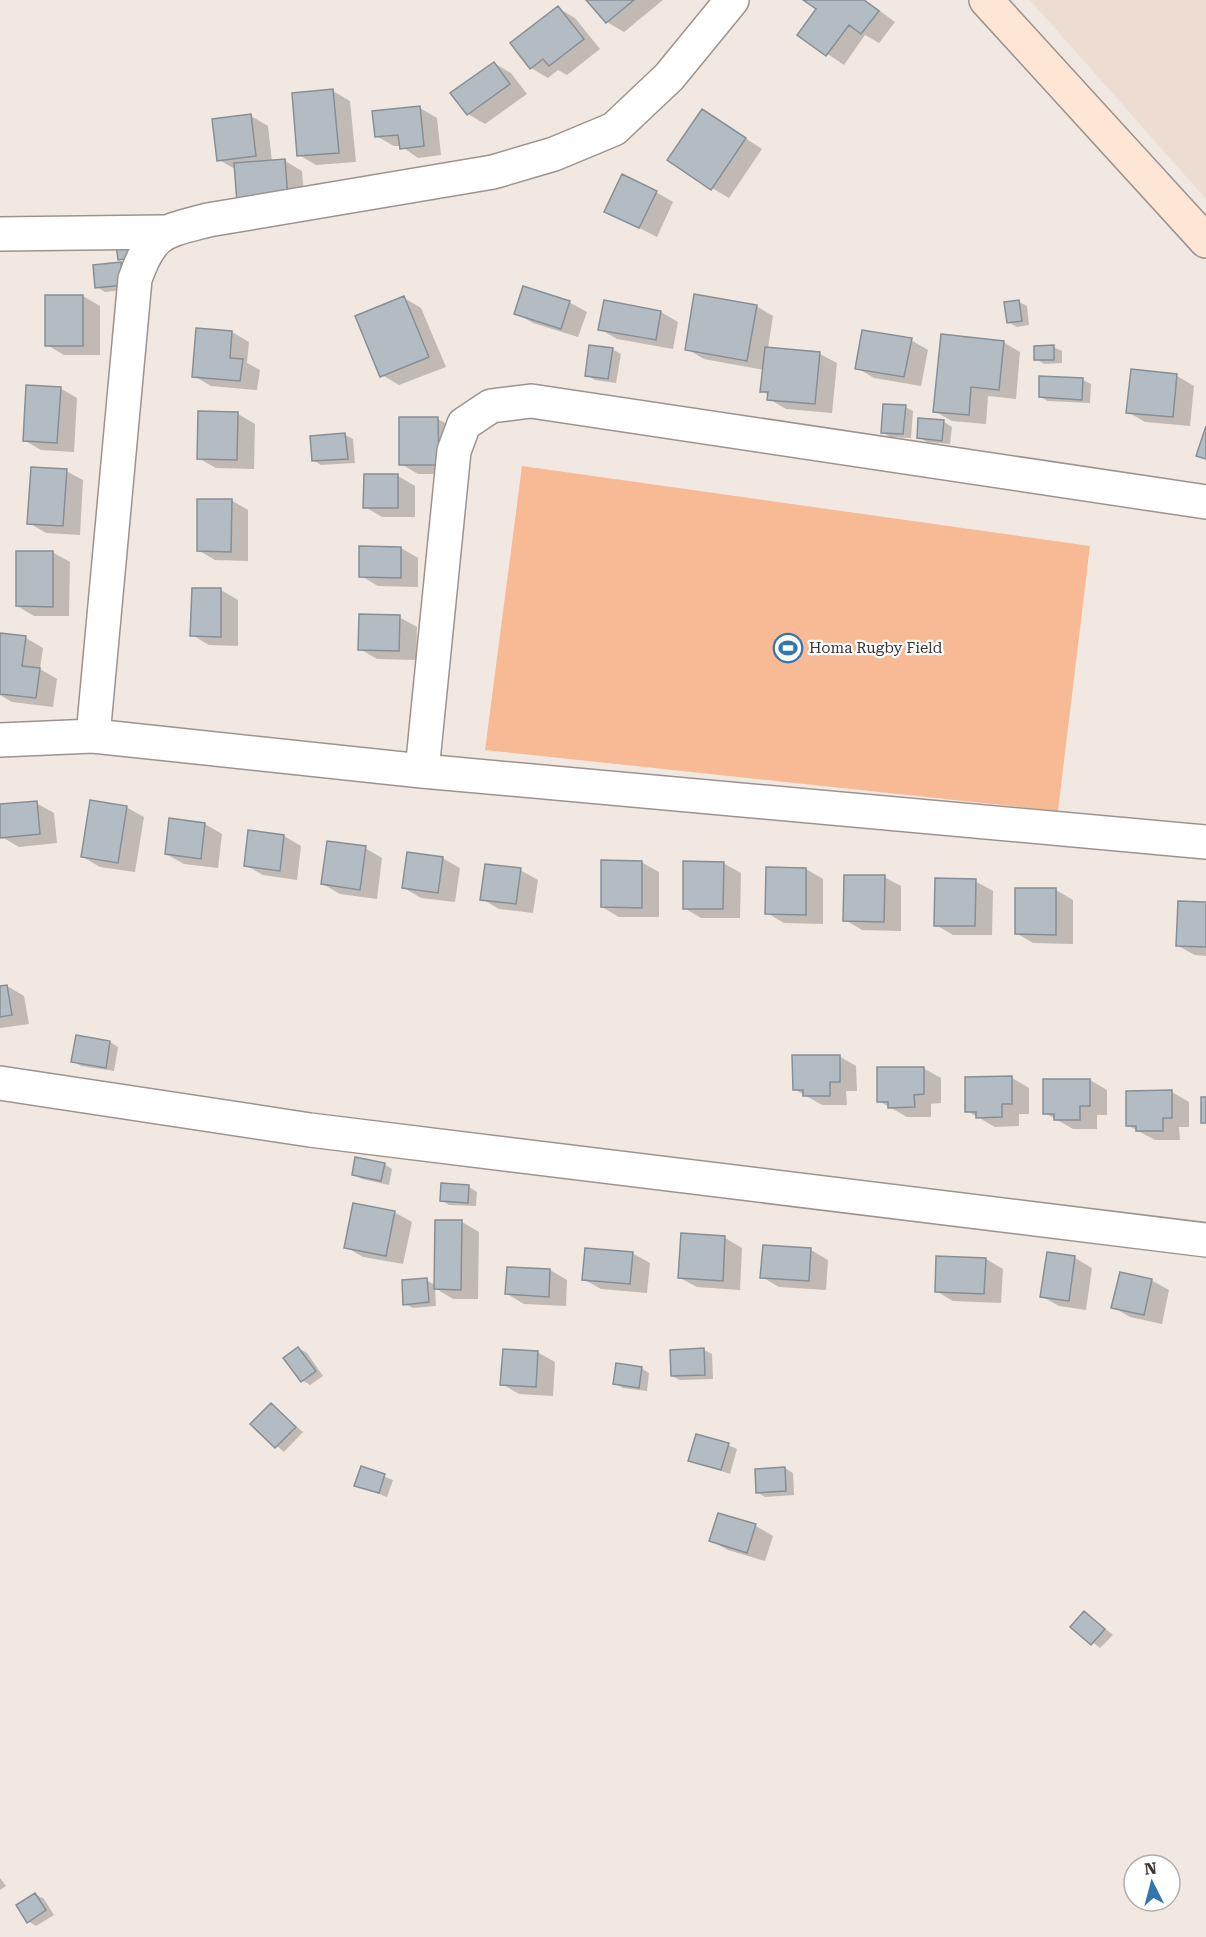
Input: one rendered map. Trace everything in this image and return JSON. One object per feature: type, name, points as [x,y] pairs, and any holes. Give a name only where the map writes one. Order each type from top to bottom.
[{"type":"main road","points":[[986,0],[1206,241]]},
{"type":"street","points":[[0,234],[163,232],[208,220],[493,172],[554,154],[614,129],[669,78],[732,0]]},
{"type":"street","points":[[93,736],[135,279],[145,252],[163,232]]},
{"type":"street","points":[[422,771],[454,451],[464,424],[491,406],[531,400],[1206,502]]},
{"type":"street","points":[[0,740],[93,736],[422,771],[1206,842]]},
{"type":"street","points":[[0,1083],[310,1130],[1206,1240]]},
{"type":"shaded area","points":[[1030,0],[1206,0],[1206,199]]},
{"type":"shaded area","name":"Homa Rugby Field","points":[[522,466],[1090,546],[1058,811],[485,750]]},
{"type":"building","points":[[586,0],[634,0],[606,23]]},
{"type":"building","points":[[803,0],[864,0],[879,11],[861,34],[849,25],[826,56],[797,35],[816,9]]},
{"type":"building","points":[[558,6],[584,39],[549,66],[543,59],[530,69],[510,43]]},
{"type":"building","points":[[494,62],[510,84],[467,115],[450,93]]},
{"type":"building","points":[[333,89],[339,153],[297,156],[292,93]]},
{"type":"building","points":[[420,106],[424,146],[400,149],[398,135],[375,137],[372,111]]},
{"type":"building","points":[[702,109],[746,138],[711,190],[667,160]]},
{"type":"building","points":[[251,114],[256,156],[217,161],[212,119]]},
{"type":"building","points":[[285,159],[288,199],[237,203],[234,163]]},
{"type":"building","points":[[622,174],[657,191],[639,228],[604,212]]},
{"type":"building","points":[[131,242],[133,258],[118,260],[116,244]]},
{"type":"building","points":[[121,262],[123,285],[95,288],[93,265]]},
{"type":"building","points":[[523,286],[570,301],[561,329],[514,314]]},
{"type":"building","points":[[694,294],[757,305],[747,361],[685,350]]},
{"type":"building","points":[[45,295],[83,295],[83,346],[45,346]]},
{"type":"building","points":[[404,296],[429,357],[380,377],[355,316]]},
{"type":"building","points":[[604,300],[661,311],[656,340],[598,330]]},
{"type":"building","points":[[1019,300],[1022,321],[1007,323],[1004,302]]},
{"type":"building","points":[[196,328],[232,331],[230,358],[243,359],[240,381],[192,377]]},
{"type":"building","points":[[862,330],[912,338],[904,377],[855,369]]},
{"type":"building","points":[[941,334],[1004,341],[999,390],[971,387],[969,415],[933,412]]},
{"type":"building","points":[[589,345],[613,348],[608,379],[585,376]]},
{"type":"building","points":[[1054,345],[1054,360],[1034,360],[1034,346]]},
{"type":"building","points":[[765,347],[820,352],[815,404],[767,400],[768,392],[760,392]]},
{"type":"building","points":[[1131,369],[1177,374],[1173,417],[1126,413]]},
{"type":"building","points":[[1039,376],[1083,378],[1082,400],[1039,397]]},
{"type":"building","points":[[26,385],[61,387],[57,443],[23,441]]},
{"type":"building","points":[[883,404],[906,405],[903,434],[881,433]]},
{"type":"building","points":[[198,411],[238,412],[237,460],[197,459]]},
{"type":"building","points":[[399,417],[438,417],[439,465],[399,465]]},
{"type":"building","points":[[918,418],[944,420],[942,441],[917,438]]},
{"type":"building","points":[[1206,426],[1206,459],[1196,456]]},
{"type":"building","points":[[345,433],[348,459],[312,461],[310,436]]},
{"type":"building","points":[[31,467],[67,469],[63,526],[27,524]]},
{"type":"building","points":[[364,474],[398,474],[398,508],[363,508]]},
{"type":"building","points":[[197,499],[232,499],[231,552],[197,551]]},
{"type":"building","points":[[359,546],[401,547],[401,578],[359,577]]},
{"type":"building","points":[[16,551],[53,551],[53,607],[16,606]]},
{"type":"building","points":[[192,588],[221,588],[221,637],[190,636]]},
{"type":"building","points":[[359,614],[400,615],[399,651],[358,650]]},
{"type":"building","points":[[0,633],[26,636],[22,666],[40,668],[36,698],[0,694]]},
{"type":"building","points":[[90,800],[127,806],[118,863],[81,857]]},
{"type":"building","points":[[37,801],[40,834],[0,838],[0,804]]},
{"type":"building","points":[[169,818],[205,823],[201,859],[165,854]]},
{"type":"building","points":[[248,830],[284,835],[280,871],[244,866]]},
{"type":"building","points":[[327,841],[366,846],[360,890],[321,884]]},
{"type":"building","points":[[407,852],[443,857],[438,893],[402,888]]},
{"type":"building","points":[[601,860],[642,861],[642,908],[601,907]]},
{"type":"building","points":[[683,861],[724,862],[723,909],[683,909]]},
{"type":"building","points":[[485,864],[521,868],[516,904],[480,900]]},
{"type":"building","points":[[766,867],[806,868],[806,915],[765,914]]},
{"type":"building","points":[[844,875],[885,875],[884,922],[843,921]]},
{"type":"building","points":[[935,878],[976,879],[975,926],[934,926]]},
{"type":"building","points":[[1015,888],[1056,888],[1056,935],[1015,934]]},
{"type":"building","points":[[1178,901],[1206,902],[1206,947],[1176,946]]},
{"type":"building","points":[[7,985],[12,1015],[0,1017],[0,986]]},
{"type":"building","points":[[76,1035],[110,1041],[106,1068],[71,1062]]},
{"type":"building","points":[[792,1055],[840,1055],[840,1082],[830,1082],[830,1096],[803,1096],[803,1090],[793,1090]]},
{"type":"building","points":[[877,1067],[924,1067],[924,1094],[914,1095],[915,1107],[888,1108],[888,1102],[877,1102]]},
{"type":"building","points":[[1012,1076],[1012,1104],[1002,1104],[1002,1117],[976,1118],[976,1112],[965,1112],[965,1077]]},
{"type":"building","points":[[1043,1079],[1090,1079],[1090,1106],[1080,1106],[1080,1120],[1054,1120],[1054,1114],[1043,1114]]},
{"type":"building","points":[[1172,1090],[1172,1118],[1163,1118],[1163,1131],[1136,1131],[1136,1126],[1126,1126],[1126,1091]]},
{"type":"building","points":[[1201,1097],[1206,1097],[1206,1123],[1201,1123]]},
{"type":"building","points":[[355,1157],[385,1163],[381,1181],[352,1175]]},
{"type":"building","points":[[441,1183],[469,1185],[468,1203],[440,1201]]},
{"type":"building","points":[[353,1203],[395,1211],[386,1256],[344,1248]]},
{"type":"building","points":[[435,1220],[462,1220],[461,1290],[434,1289]]},
{"type":"building","points":[[681,1233],[725,1236],[723,1281],[678,1278]]},
{"type":"building","points":[[763,1245],[811,1248],[809,1281],[760,1278]]},
{"type":"building","points":[[585,1248],[633,1252],[630,1284],[582,1280]]},
{"type":"building","points":[[1047,1252],[1075,1256],[1069,1301],[1040,1297]]},
{"type":"building","points":[[936,1256],[986,1258],[984,1294],[935,1292]]},
{"type":"building","points":[[507,1267],[550,1269],[549,1297],[505,1294]]},
{"type":"building","points":[[1120,1272],[1152,1279],[1144,1315],[1111,1308]]},
{"type":"building","points":[[427,1278],[429,1302],[403,1305],[402,1280]]},
{"type":"building","points":[[298,1347],[316,1371],[301,1382],[283,1358]]},
{"type":"building","points":[[704,1348],[705,1375],[671,1376],[670,1350]]},
{"type":"building","points":[[503,1349],[538,1351],[536,1387],[500,1385]]},
{"type":"building","points":[[616,1363],[642,1367],[639,1388],[613,1384]]},
{"type":"building","points":[[271,1403],[296,1427],[275,1448],[250,1424]]},
{"type":"building","points":[[696,1434],[729,1443],[721,1470],[688,1461]]},
{"type":"building","points":[[361,1466],[385,1474],[379,1493],[354,1486]]},
{"type":"building","points":[[785,1467],[786,1491],[756,1493],[755,1469]]},
{"type":"building","points":[[718,1513],[756,1524],[747,1553],[709,1541]]},
{"type":"building","points":[[1084,1611],[1105,1629],[1091,1645],[1070,1627]]},
{"type":"building","points":[[35,1893],[46,1910],[27,1923],[16,1905]]},
{"type":"place","name":"Homa Rugby Field","points":[[788,648]]}]
